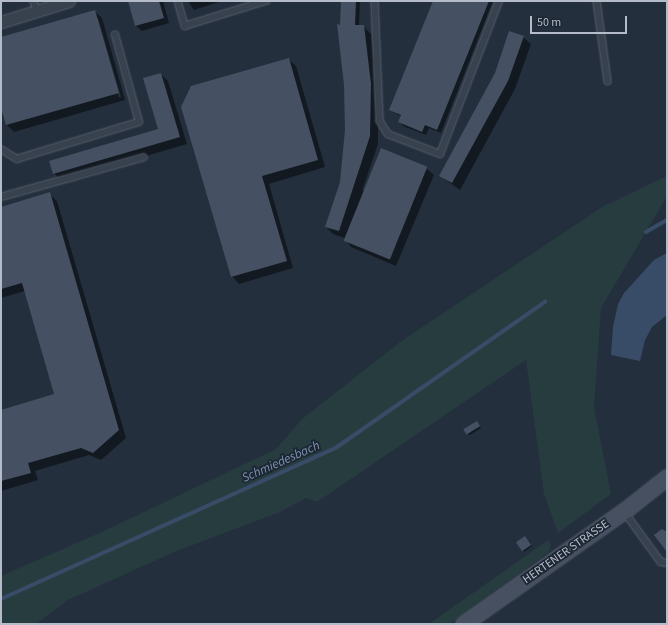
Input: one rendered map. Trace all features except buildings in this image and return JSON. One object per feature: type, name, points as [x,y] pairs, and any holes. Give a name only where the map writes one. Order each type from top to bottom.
[{"type":"main road","name":"HERTENER STRASSE","points":[[463,624],[624,511],[667,477]]},
{"type":"street","points":[[1,22],[35,6],[69,1]]},
{"type":"lane","points":[[178,1],[185,26],[266,1]]},
{"type":"lane","points":[[375,1],[380,121],[388,134],[440,154],[499,1]]},
{"type":"lane","points":[[597,1],[608,81]]},
{"type":"lane","points":[[1,149],[17,159],[139,122],[115,36]]},
{"type":"lane","points":[[1,197],[144,157]]},
{"type":"lane","points":[[624,511],[661,562],[667,562]]},
{"type":"green space","points":[[667,176],[667,196],[601,308],[594,407],[611,494],[558,533],[544,494],[526,360],[317,502],[306,498],[280,512],[174,552],[68,600],[36,624],[1,624],[1,576],[102,532],[276,449],[302,419],[400,342],[602,207]]},
{"type":"green space","points":[[548,540],[551,545],[549,552],[449,624],[429,624]]},
{"type":"water","points":[[667,253],[667,315],[652,327],[645,340],[640,361],[611,355],[613,327],[618,304],[624,293],[654,260]]},
{"type":"waterway","name":"Schmiedesbach","points":[[646,232],[667,220]]},
{"type":"waterway","name":"Schmiedesbach","points":[[1,599],[337,447],[545,302]]}]
